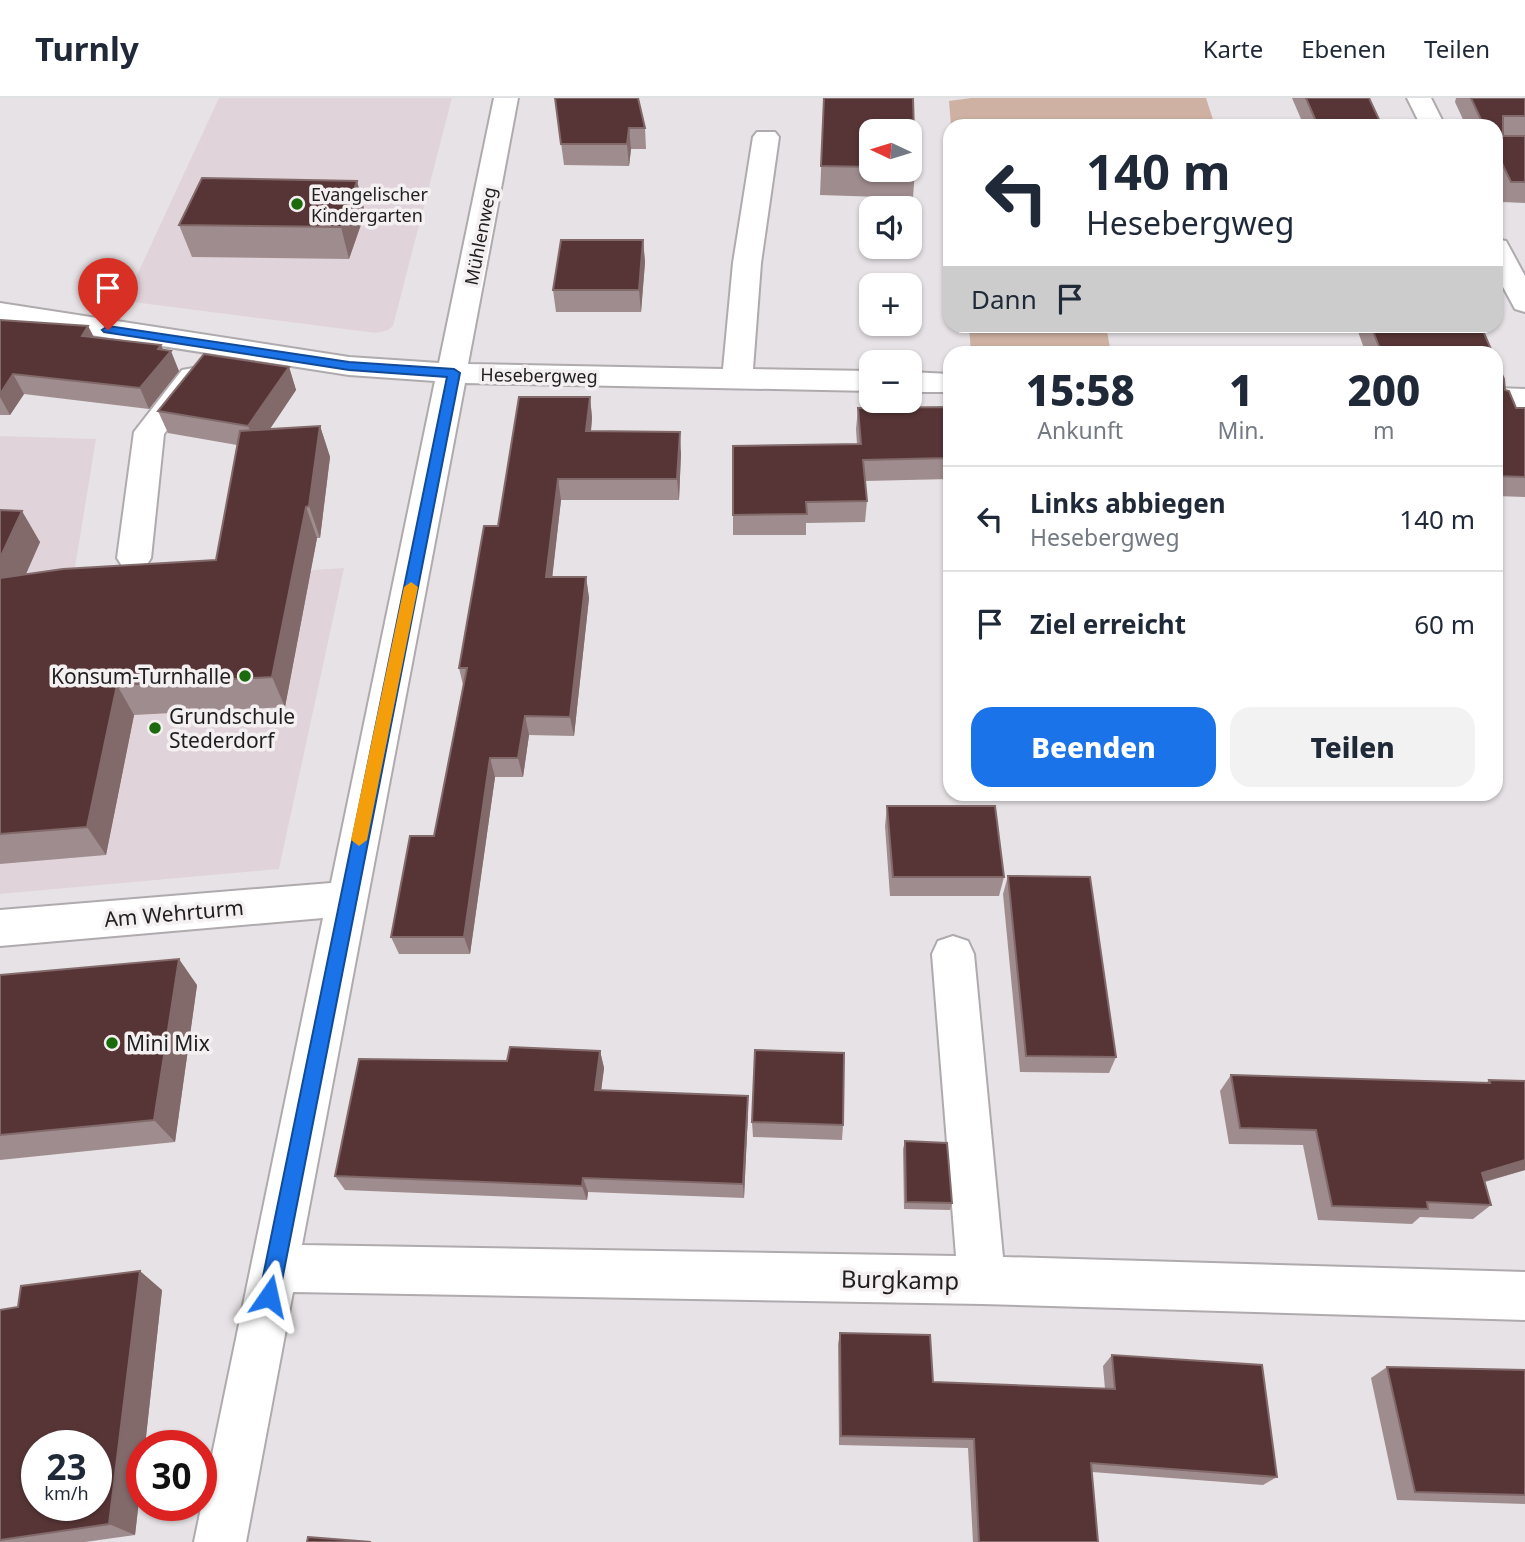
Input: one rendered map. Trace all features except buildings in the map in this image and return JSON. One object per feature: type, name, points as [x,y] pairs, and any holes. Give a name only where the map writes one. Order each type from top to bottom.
[{"type":"street","name":"Mühlenweg","points":[[220,1542],[454,373],[506,98]]},
{"type":"street","points":[[1419,98],[1430,119]]},
{"type":"street","points":[[737,378],[747,263],[766,136]]},
{"type":"street","points":[[1503,261],[1525,303]]},
{"type":"street","name":"Hesebergweg","points":[[0,312],[349,366],[454,373],[859,381]]},
{"type":"street","points":[[134,558],[149,432],[217,347]]},
{"type":"street","points":[[922,382],[943,383]]},
{"type":"street","points":[[1503,398],[1525,399]]},
{"type":"street","name":"Am Wehrturm","points":[[0,928],[347,899]]},
{"type":"street","points":[[953,954],[982,1280]]},
{"type":"street","name":"Burgkamp","points":[[274,1268],[982,1280],[1525,1296]]},
{"type":"shaded area","name":"Evangelischer Kindergarten","points":[[219,98],[452,98],[393,326],[388,330],[376,333],[125,301]]},
{"type":"shaded area","points":[[971,98],[1206,98],[1213,119],[950,119],[949,101]]},
{"type":"shaded area","points":[[970,333],[1107,333],[1110,346],[970,346]]},
{"type":"shaded area","name":"Grundschule Stederdorf","points":[[0,436],[96,439],[72,586],[344,568],[279,869],[0,894]]},
{"type":"slow traffic","points":[[359,840],[411,587]]},
{"type":"place","name":"Evangelischer Kindergarten","points":[[297,204]]},
{"type":"place","name":"Konsum-Turnhalle","points":[[245,676]]},
{"type":"place","name":"Grundschule Stederdorf","points":[[155,728]]},
{"type":"place","name":"Mini Mix","points":[[112,1043]]},
{"type":"route","points":[[108,330],[349,366],[454,373],[269,1296]]}]
